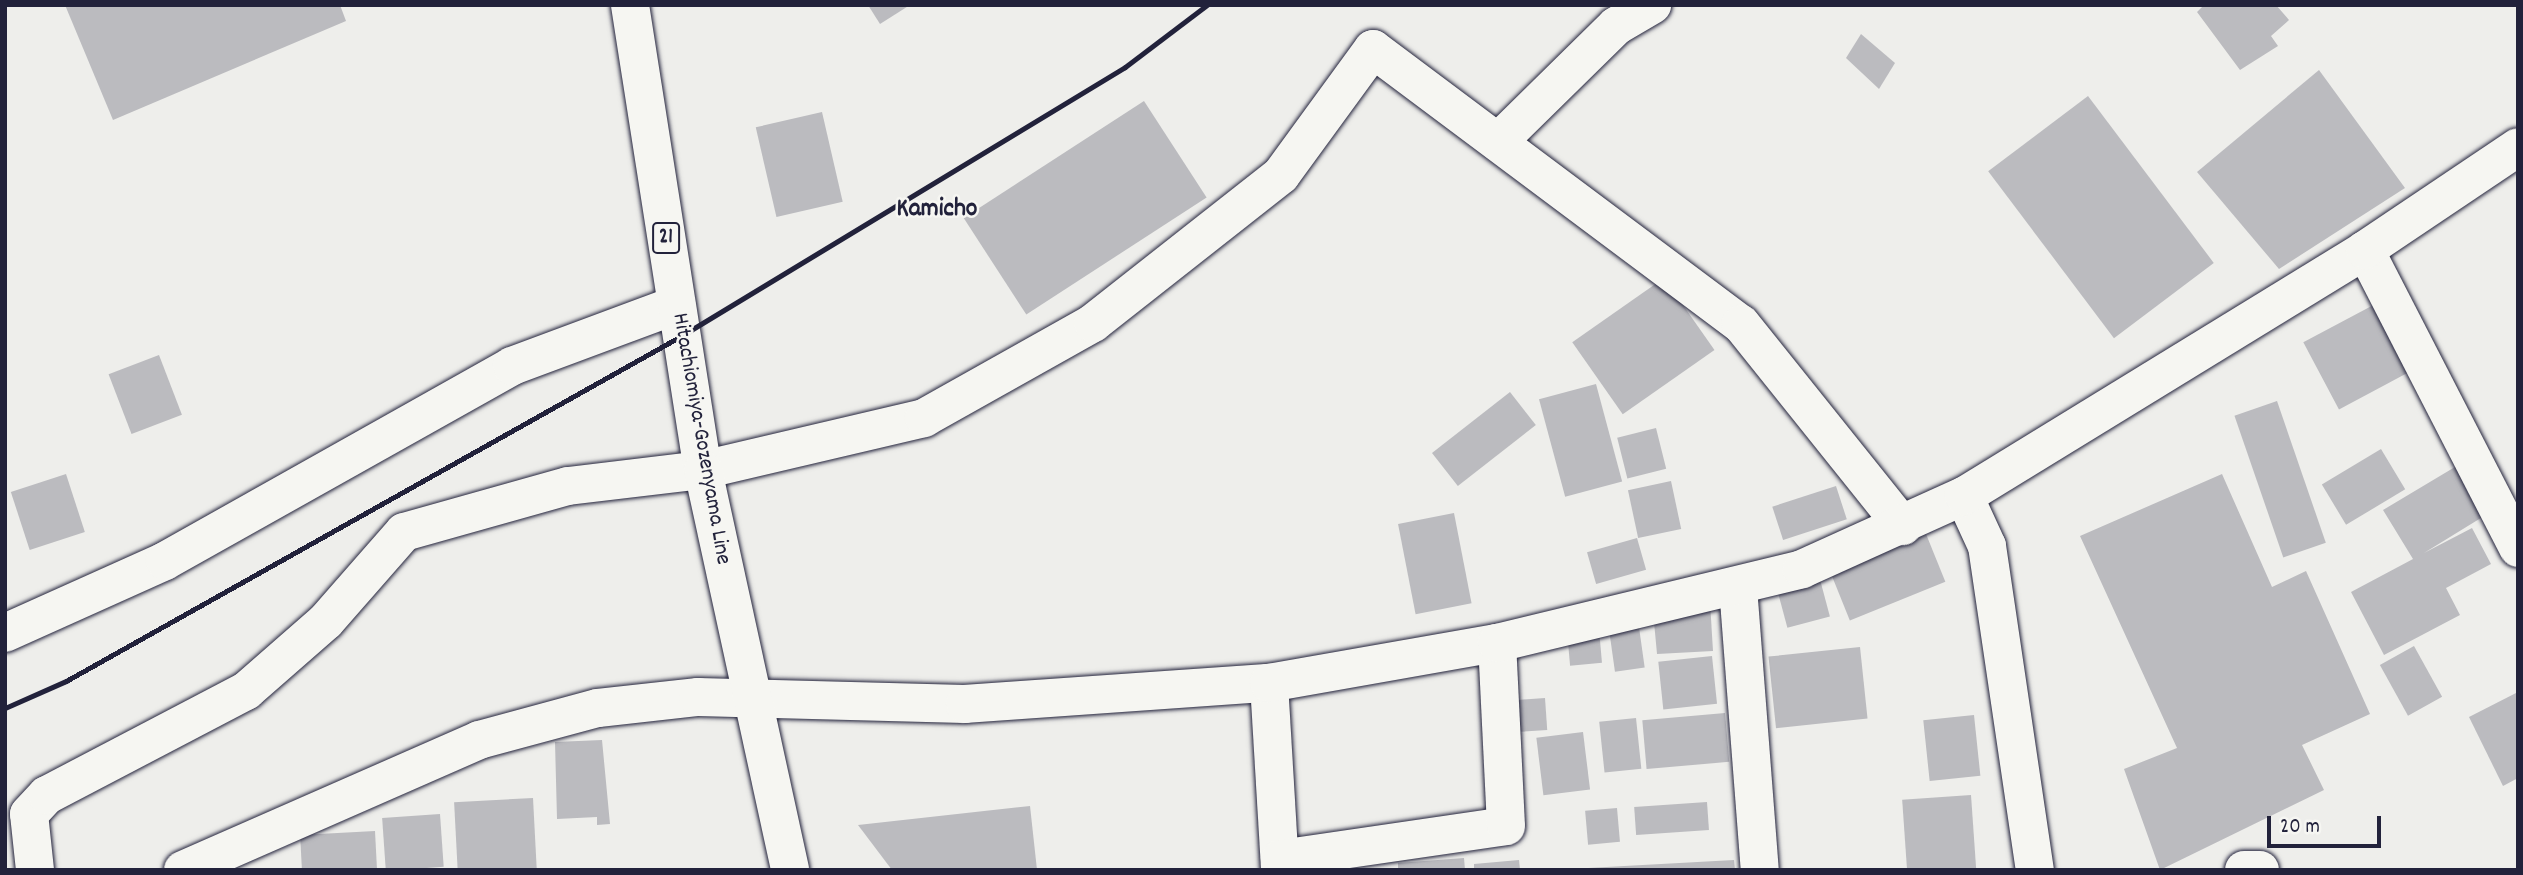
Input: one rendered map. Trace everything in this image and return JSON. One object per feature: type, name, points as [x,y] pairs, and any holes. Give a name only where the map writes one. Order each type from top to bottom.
[{"type":"street","name":"Hitachiomiya-Gozenyama Line","points":[[629,5],[703,470],[790,870]]},
{"type":"street","points":[[1498,142],[1616,26],[1652,5]]},
{"type":"street","points":[[35,870],[29,814],[47,795],[246,691],[326,621],[404,532],[568,486],[703,470],[924,418],[1093,323],[1281,175],[1373,49],[1741,324],[1903,526]]},
{"type":"street","points":[[183,870],[410,767],[527,725],[665,699],[903,703],[1269,683],[1497,643],[1738,587],[1847,552],[1964,496],[2365,250],[2518,147]]},
{"type":"street","points":[[2365,250],[2518,548]]},
{"type":"street","points":[[5,634],[165,561],[512,366],[676,305]]},
{"type":"street","points":[[1964,496],[1987,546],[2035,870]]},
{"type":"street","points":[[1738,587],[1760,870]]},
{"type":"street","points":[[1269,683],[1280,864],[1506,826],[1497,643]]},
{"type":"street","points":[[2244,870],[2260,870]]},
{"type":"building","points":[[65,5],[340,5],[346,21],[113,120]]},
{"type":"building","points":[[868,5],[910,5],[880,24]]},
{"type":"building","points":[[2204,5],[2276,5],[2289,20],[2271,36],[2278,46],[2240,70],[2197,12]]},
{"type":"building","points":[[1861,34],[1895,63],[1879,89],[1846,58]]},
{"type":"building","points":[[2319,70],[2405,188],[2279,269],[2197,172]]},
{"type":"building","points":[[2088,96],[2214,263],[2114,338],[1988,171]]},
{"type":"building","points":[[1144,101],[1207,197],[1026,315],[964,218]]},
{"type":"building","points":[[822,112],[843,202],[776,217],[756,127]]},
{"type":"building","points":[[1664,278],[1714,350],[1623,414],[1572,342]]},
{"type":"building","points":[[2381,301],[2417,368],[2339,409],[2303,342]]},
{"type":"building","points":[[159,355],[182,415],[132,434],[109,374]]},
{"type":"building","points":[[1596,384],[1622,482],[1565,497],[1539,399]]},
{"type":"building","points":[[1510,392],[1536,425],[1458,486],[1432,453]]},
{"type":"building","points":[[2277,401],[2326,543],[2283,557],[2234,416]]},
{"type":"building","points":[[1656,428],[1666,469],[1627,478],[1617,438]]},
{"type":"building","points":[[2381,449],[2405,489],[2346,525],[2322,485]]},
{"type":"building","points":[[2460,464],[2489,513],[2424,553],[2472,528],[2491,564],[2446,588],[2460,615],[2384,655],[2351,592],[2413,559],[2383,510]]},
{"type":"building","points":[[66,474],[85,532],[30,550],[11,492]]},
{"type":"building","points":[[2222,474],[2272,587],[2306,571],[2370,714],[2302,745],[2324,790],[2160,870],[2124,769],[2177,748],[2080,536]]},
{"type":"building","points":[[1671,481],[1681,529],[1638,538],[1628,490]]},
{"type":"building","points":[[1836,486],[1847,519],[1783,540],[1772,507]]},
{"type":"building","points":[[1454,513],[1472,603],[1416,614],[1398,524]]},
{"type":"building","points":[[1924,529],[1945,582],[1850,620],[1829,568]]},
{"type":"building","points":[[1637,538],[1646,570],[1596,584],[1587,552]]},
{"type":"building","points":[[1818,572],[1830,616],[1787,628],[1775,583]]},
{"type":"building","points":[[1710,602],[1713,651],[1657,654],[1654,622]]},
{"type":"building","points":[[1638,620],[1645,668],[1615,672],[1608,624]]},
{"type":"building","points":[[1599,629],[1602,663],[1570,666],[1567,632]]},
{"type":"building","points":[[2414,646],[2442,697],[2408,716],[2380,665]]},
{"type":"building","points":[[1860,647],[1868,719],[1776,728],[1769,657]]},
{"type":"building","points":[[1712,656],[1717,704],[1663,709],[1658,662]]},
{"type":"building","points":[[2518,692],[2518,778],[2503,786],[2469,717]]},
{"type":"building","points":[[1545,698],[1547,730],[1520,732],[1518,700]]},
{"type":"building","points":[[1725,713],[1729,762],[1647,769],[1642,720]]},
{"type":"building","points":[[1974,715],[1980,776],[1930,781],[1923,720]]},
{"type":"building","points":[[1636,718],[1641,769],[1605,773],[1599,722]]},
{"type":"building","points":[[1583,732],[1590,790],[1543,795],[1536,738]]},
{"type":"building","points":[[602,740],[610,824],[597,825],[597,817],[557,819],[555,742]]},
{"type":"building","points":[[1971,795],[1976,870],[1907,870],[1902,800]]},
{"type":"building","points":[[533,798],[537,870],[458,870],[454,802]]},
{"type":"building","points":[[1707,802],[1709,830],[1636,835],[1634,807]]},
{"type":"building","points":[[1030,806],[1037,870],[892,870],[858,825]]},
{"type":"building","points":[[1617,808],[1620,842],[1588,845],[1585,811]]},
{"type":"building","points":[[440,814],[444,867],[386,870],[382,818]]},
{"type":"building","points":[[375,831],[377,870],[302,870],[300,835]]},
{"type":"building","points":[[1464,858],[1465,870],[1398,870],[1398,863]]},
{"type":"building","points":[[1519,860],[1520,870],[1474,870],[1474,864]]},
{"type":"building","points":[[1734,860],[1735,870],[1588,870],[1588,868]]},
{"type":"railway","points":[[5,708],[66,681],[681,336],[1125,67],[1207,5]]},
{"type":"district","name":"Kamicho","points":[[937,210]]}]
